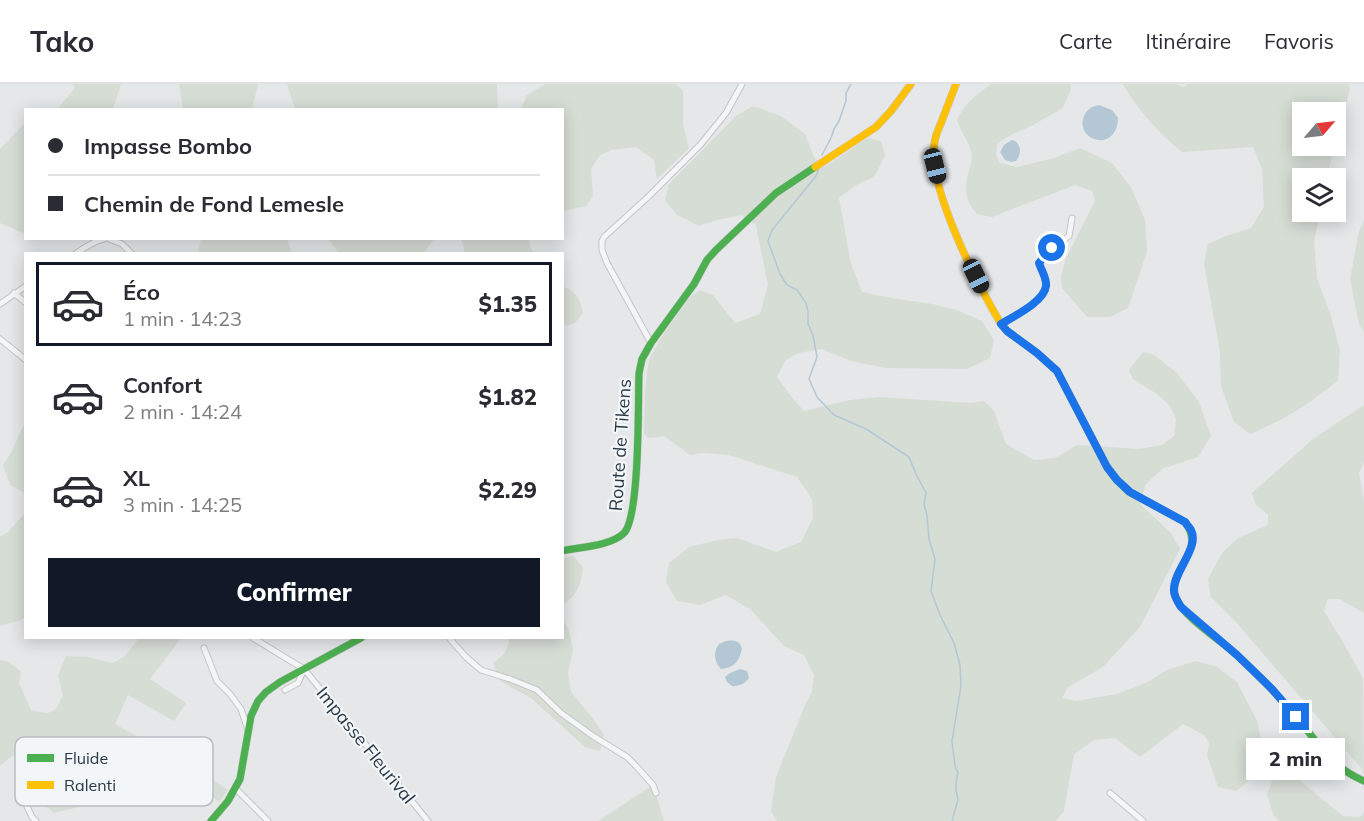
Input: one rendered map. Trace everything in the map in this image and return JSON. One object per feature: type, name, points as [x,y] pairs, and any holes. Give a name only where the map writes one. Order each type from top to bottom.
[{"type":"street","points":[[651,343],[607,263],[602,241],[609,231],[648,197],[701,144],[726,113],[742,84]]},
{"type":"street","name":"Route de Tikens","points":[[564,551],[613,541],[628,528],[634,505],[636,483],[639,373],[642,359],[694,284],[707,260],[776,193],[876,127],[891,111],[910,84]]},
{"type":"street","points":[[956,84],[934,140],[935,166],[944,203],[959,241],[1001,324],[1057,371],[1107,467],[1117,480],[1130,492],[1185,522],[1191,530],[1193,543],[1173,590],[1181,607],[1237,655],[1272,689],[1327,758],[1347,775],[1364,781]]},
{"type":"street","points":[[1001,324],[1028,308],[1041,297],[1046,280],[1039,263],[1052,248],[1069,236],[1072,218]]},
{"type":"street","points":[[78,252],[98,240]]},
{"type":"street","points":[[111,240],[122,244],[130,252]]},
{"type":"street","points":[[0,304],[24,287]]},
{"type":"street","points":[[14,293],[24,301]]},
{"type":"street","points":[[0,339],[24,358]]},
{"type":"street","name":"Impasse Fleurival","points":[[255,639],[304,669],[428,821]]},
{"type":"street","points":[[211,821],[236,789],[243,767],[251,716],[258,701],[280,682],[358,639]]},
{"type":"street","points":[[450,639],[481,670],[537,690],[561,713],[627,757],[654,785],[656,793]]},
{"type":"street","points":[[204,648],[217,681],[242,710],[248,732]]},
{"type":"street","points":[[285,690],[298,683],[304,669]]},
{"type":"street","points":[[236,789],[268,821]]},
{"type":"street","points":[[1110,793],[1143,821]]},
{"type":"street","points":[[27,806],[36,821]]},
{"type":"shaded area","points":[[73,84],[121,84],[113,108],[58,108],[75,88]]},
{"type":"shaded area","points":[[179,84],[258,84],[252,108],[183,108]]},
{"type":"shaded area","points":[[287,84],[497,84],[498,108],[295,108]]},
{"type":"shaded area","points":[[545,84],[675,84],[683,90],[683,125],[689,148],[657,179],[654,160],[636,147],[612,150],[600,155],[591,169],[593,196],[586,206],[564,211],[564,108],[521,108],[527,95]]},
{"type":"shaded area","points":[[991,84],[1070,84],[1071,89],[1063,108],[997,144],[996,154],[1000,163],[1017,167],[1054,158],[1080,148],[1112,163],[1131,187],[1145,220],[1147,252],[1128,308],[1110,317],[1087,317],[1062,288],[1061,276],[1066,258],[1095,201],[1092,191],[1075,185],[992,217],[977,214],[973,209],[967,198],[966,188],[972,156],[957,120],[971,100]]},
{"type":"shaded area","points":[[1123,84],[1176,84],[1184,87],[1188,84],[1349,84],[1350,90],[1346,104],[1292,102],[1292,156],[1332,156],[1329,168],[1292,168],[1292,222],[1318,222],[1314,242],[1317,278],[1340,350],[1338,380],[1296,411],[1250,434],[1234,422],[1221,386],[1220,352],[1204,263],[1208,244],[1251,228],[1264,207],[1262,169],[1253,147],[1182,152],[1165,137],[1135,103]]},
{"type":"shaded area","points":[[753,106],[781,116],[805,134],[814,157],[824,167],[868,138],[881,141],[885,156],[874,177],[856,185],[839,198],[851,264],[862,292],[957,310],[982,321],[994,340],[990,358],[967,369],[886,368],[851,361],[822,349],[798,353],[785,361],[777,377],[804,411],[850,400],[880,397],[971,403],[984,401],[994,411],[1006,444],[1034,460],[1055,458],[1077,445],[1139,449],[1162,445],[1174,436],[1176,419],[1170,406],[1157,394],[1133,379],[1129,370],[1143,352],[1154,355],[1177,373],[1199,402],[1211,436],[1198,457],[1162,469],[1145,485],[1141,505],[1171,533],[1180,549],[1140,627],[1103,667],[1068,687],[1062,698],[1076,701],[1117,694],[1146,683],[1167,670],[1196,661],[1217,667],[1237,682],[1257,721],[1265,757],[1256,775],[1236,791],[1218,787],[1207,755],[1209,743],[1204,735],[1183,724],[1140,757],[1115,738],[1094,740],[1074,754],[1064,811],[1056,821],[777,821],[771,811],[776,777],[812,692],[814,675],[804,655],[784,646],[750,609],[726,595],[700,605],[677,601],[666,582],[669,563],[689,547],[737,538],[776,552],[801,542],[813,518],[812,499],[797,477],[729,455],[702,453],[690,455],[664,436],[649,438],[644,434],[645,390],[649,360],[662,336],[689,298],[700,290],[713,295],[735,323],[760,314],[768,285],[756,225],[742,215],[699,226],[677,215],[665,200],[669,184],[736,116]]},
{"type":"shaded area","points":[[23,125],[24,234],[0,223],[0,149]]},
{"type":"shaded area","points":[[1364,220],[1364,332],[1359,324],[1350,279],[1359,231]]},
{"type":"shaded area","points":[[201,240],[287,240],[292,252],[198,252]]},
{"type":"shaded area","points":[[329,240],[433,240],[424,252],[338,252]]},
{"type":"shaded area","points":[[461,240],[529,240],[533,252],[465,252]]},
{"type":"shaded area","points":[[564,287],[577,296],[583,313],[575,323],[566,326],[564,323]]},
{"type":"shaded area","points":[[1364,405],[1364,462],[1359,473],[1364,500],[1364,613],[1339,599],[1328,599],[1324,611],[1363,678],[1364,775],[1362,769],[1236,622],[1211,597],[1208,579],[1222,553],[1238,538],[1268,525],[1268,514],[1256,505],[1252,493],[1313,439]]},
{"type":"shaded area","points":[[24,424],[24,492],[10,485],[3,465]]},
{"type":"shaded area","points":[[24,514],[24,618],[0,626],[0,537],[8,532]]},
{"type":"shaded area","points":[[573,556],[583,567],[577,590],[564,605],[564,558]]},
{"type":"shaded area","points":[[564,620],[573,650],[568,673],[571,692],[604,735],[600,751],[585,747],[531,698],[500,681],[493,663],[500,658],[508,646],[509,639],[564,639]]},
{"type":"shaded area","points":[[138,639],[180,639],[150,679],[186,703],[174,721],[128,695],[115,724],[138,737],[15,737],[15,755],[0,766],[0,660],[7,661],[21,671],[19,683],[31,710],[48,713],[54,710],[63,695],[58,675],[66,656],[88,657],[113,663],[125,656]]},
{"type":"shaded area","points":[[1288,771],[1343,816],[1360,817],[1364,812],[1364,821],[1279,821],[1273,814],[1267,795],[1273,779]]},
{"type":"shaded area","points":[[213,779],[228,790],[219,802],[213,797]]},
{"type":"shaded area","points":[[653,785],[664,821],[598,821]]},
{"type":"shaded area","points":[[45,806],[83,806],[54,813]]},
{"type":"water","points":[[1099,105],[1112,110],[1118,118],[1116,129],[1104,140],[1090,137],[1083,125],[1087,111]]},
{"type":"water","points":[[1012,140],[1017,143],[1020,151],[1016,161],[1011,162],[1005,160],[1000,152],[1004,145]]},
{"type":"water","points":[[736,641],[742,648],[736,663],[721,669],[715,654],[719,644]]},
{"type":"water","points":[[740,669],[747,671],[749,678],[742,684],[732,686],[725,677]]},
{"type":"water","points":[[1311,745],[1320,756],[1321,763],[1296,762],[1294,759],[1297,754],[1306,746]]},
{"type":"waterway","points":[[822,155],[839,121],[846,101],[846,93],[851,84]]},
{"type":"waterway","points":[[819,169],[816,176],[772,230],[768,241],[780,274],[787,285],[797,290],[806,303],[808,324],[813,335],[817,357],[809,379],[817,397],[834,415],[866,429],[909,457],[926,493],[924,504],[929,539],[935,559],[931,591],[954,643],[960,665],[961,686],[952,741],[958,773],[956,782],[958,800],[952,821]]},
{"type":"traffic: fast","points":[[564,551],[611,541],[624,533],[629,523],[636,483],[639,373],[642,359],[651,343],[716,250],[776,193],[815,167]]},
{"type":"traffic: fast","points":[[1115,478],[1129,492],[1185,522],[1191,533],[1192,543],[1174,588],[1180,605],[1264,681],[1332,760],[1351,775],[1364,781]]},
{"type":"traffic: fast","points":[[211,821],[228,801],[240,779],[251,716],[258,701],[280,682],[359,639]]},
{"type":"traffic: slow","points":[[815,167],[876,127],[911,84]]},
{"type":"traffic: slow","points":[[956,84],[935,140],[934,159],[945,207],[967,260],[1001,324],[1057,371],[1115,478]]},
{"type":"route","points":[[1052,248],[1039,263],[1046,280],[1045,291],[1041,297],[1028,308],[1001,324],[1057,371],[1091,438],[1117,480],[1130,492],[1185,522],[1191,530],[1193,543],[1173,590],[1176,599],[1181,607],[1237,655],[1272,689],[1296,717]]}]
